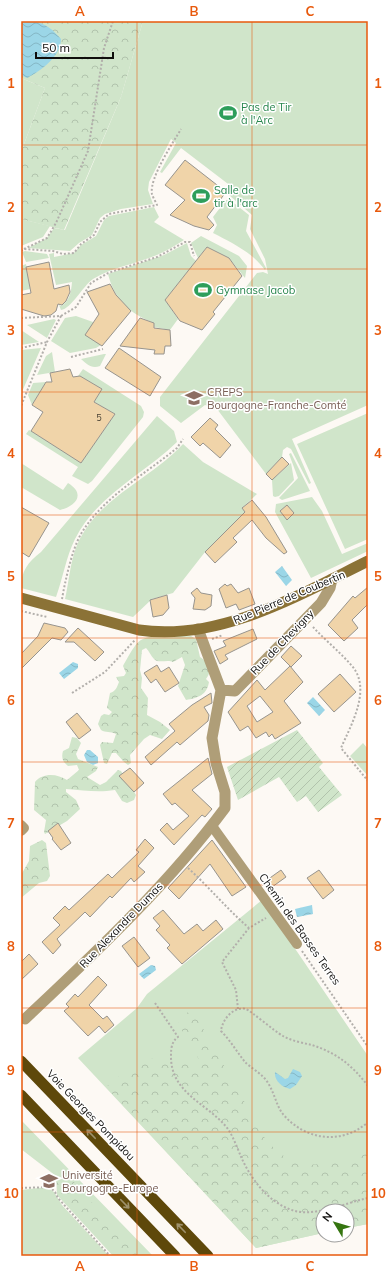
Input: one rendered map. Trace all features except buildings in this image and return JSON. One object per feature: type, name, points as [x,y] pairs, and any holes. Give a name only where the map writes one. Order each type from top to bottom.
[{"type":"highway","name":"Voie Georges Pompidou","points":[[21,1061],[208,1256]]},
{"type":"highway","points":[[21,1095],[175,1256]]},
{"type":"main road","name":"Rue Pierre de Coubertin","points":[[21,598],[140,630],[158,633],[198,629],[238,620],[332,579],[368,561]]},
{"type":"street","name":"Rue de Chevigny","points":[[221,690],[235,691],[320,603],[330,588],[332,579]]},
{"type":"street","points":[[198,629],[221,690]]},
{"type":"street","name":"Rue Alexandre Dumas","points":[[25,1019],[120,929],[181,862],[212,826],[225,808],[225,792],[216,763],[212,738],[221,690]]},
{"type":"street","points":[[21,825],[24,828],[21,831]]},
{"type":"street","name":"Chemin des Basses Terres","points":[[212,826],[297,944]]},
{"type":"path","points":[[22,250],[47,238],[56,223],[88,151],[104,48],[113,21]]},
{"type":"path","points":[[22,250],[53,251],[63,254],[74,253],[81,244],[94,235],[100,222],[109,214],[158,205],[152,194],[152,185],[181,128]]},
{"type":"path","points":[[21,318],[61,316],[76,307],[91,283],[108,273],[157,257],[185,242],[190,242],[194,256]]},
{"type":"path","points":[[21,404],[47,342],[61,316]]},
{"type":"path","points":[[21,348],[47,342]]},
{"type":"path","points":[[71,357],[103,349]]},
{"type":"path","points":[[21,439],[21,448]]},
{"type":"path","points":[[60,608],[73,552],[80,535],[109,500],[177,448],[183,439]]},
{"type":"path","points":[[305,618],[354,667],[361,689],[359,705],[341,748],[346,756],[368,780]]},
{"type":"path","points":[[72,693],[105,672],[132,643],[140,630]]},
{"type":"path","points":[[181,862],[213,891],[229,911],[249,928]]},
{"type":"path","points":[[238,1009],[236,990],[222,962],[249,928],[274,912]]},
{"type":"path","name":"Chemin des Basses Terres","points":[[297,944],[368,1047]]},
{"type":"path","points":[[155,1003],[178,1036],[172,1045],[171,1060],[179,1086],[228,1130],[254,1183],[287,1209],[299,1213],[322,1210],[368,1198]]},
{"type":"path","points":[[368,1086],[356,1070],[341,1058],[326,1050],[284,1037],[268,1027],[247,1009],[238,1009],[227,1016],[222,1023],[221,1031],[245,1061],[268,1082],[282,1112],[300,1130],[320,1138],[350,1133],[360,1129],[368,1122]]},
{"type":"path","points":[[21,1188],[50,1187],[110,1256]]},
{"type":"green space","points":[[21,21],[143,21],[121,97],[64,230],[21,219],[21,152],[45,88],[21,78]]},
{"type":"green space","points":[[143,21],[368,21],[368,405],[292,439],[311,483],[309,484],[291,449],[287,447],[283,450],[282,457],[266,474],[217,409],[205,405],[181,423],[160,406],[160,397],[257,273],[263,272],[268,274],[265,259],[250,229],[252,215],[229,195],[236,190],[181,148],[162,173],[160,172],[176,143],[171,139],[149,182],[148,190],[153,204],[121,209],[105,214],[100,218],[92,235],[70,251],[28,248],[47,238],[54,228],[65,230],[121,97]]},
{"type":"green space","points":[[21,78],[45,88],[21,152]]},
{"type":"green space","points":[[226,200],[230,200],[249,215],[246,231],[266,268],[265,270],[248,253],[213,233],[217,225],[213,217]]},
{"type":"green space","points":[[154,207],[159,217],[154,222],[184,240],[157,255],[100,275],[89,282],[69,306],[61,310],[59,305],[61,306],[64,304],[68,298],[72,282],[56,285],[49,254],[54,253],[54,257],[74,253],[81,245],[96,236],[104,220],[109,216]]},
{"type":"green space","points":[[21,219],[50,226],[43,237],[21,246]]},
{"type":"green space","points":[[201,236],[239,256],[247,266],[245,278],[229,258],[207,247],[198,258],[191,243]]},
{"type":"green space","points":[[187,243],[191,256],[196,261],[165,300],[178,319],[170,330],[154,327],[154,323],[130,310],[124,304],[114,291],[108,274],[164,255]]},
{"type":"green space","points":[[25,251],[47,254],[49,258],[26,262],[22,252]]},
{"type":"green space","points":[[26,264],[30,289],[21,291],[21,266]]},
{"type":"green space","points":[[76,316],[93,322],[101,345],[96,348],[70,353],[51,341],[65,318]]},
{"type":"green space","points":[[54,319],[56,320],[47,338],[27,325]]},
{"type":"green space","points":[[21,330],[39,342],[21,345]]},
{"type":"green space","points":[[41,348],[21,394],[21,350]]},
{"type":"green space","points":[[52,352],[55,372],[37,375],[46,356]]},
{"type":"green space","points":[[106,354],[100,366],[97,367],[89,366],[81,359]]},
{"type":"green space","points":[[83,369],[141,406],[144,412],[143,417],[88,484],[72,476],[78,467],[26,434],[29,430],[31,431],[81,463],[115,414],[94,402],[102,389],[78,376]]},
{"type":"green space","points":[[46,382],[32,405],[28,395],[33,383]]},
{"type":"green space","points":[[368,413],[368,539],[345,549],[297,444]]},
{"type":"green space","points":[[157,416],[174,431],[177,442],[108,498],[95,510],[84,524],[72,546],[56,597],[21,588],[22,577],[26,567],[32,559],[41,552]]},
{"type":"green space","points":[[183,444],[203,462],[257,494],[242,508],[245,512],[205,552],[173,593],[152,599],[133,617],[65,599],[71,565],[77,545],[86,528],[111,501],[170,457]]},
{"type":"green space","points":[[291,453],[310,491],[282,500],[279,498],[298,478],[289,454]]},
{"type":"green space","points":[[21,463],[63,490],[68,483],[77,491],[77,499],[71,506],[60,510],[21,487]]},
{"type":"green space","points":[[291,463],[294,480],[279,496],[273,496],[272,480]]},
{"type":"green space","points":[[312,497],[322,511],[342,554],[368,543],[368,551],[311,578],[275,512],[276,504]]},
{"type":"green space","points":[[191,636],[196,639],[200,657],[209,666],[209,672],[206,679],[209,682],[204,693],[198,697],[186,700],[178,686],[185,665],[182,657],[173,662],[158,661],[154,659],[146,648],[142,650],[140,670],[142,678],[141,688],[148,698],[147,715],[160,722],[170,730],[162,739],[150,735],[144,739],[130,755],[131,763],[128,765],[116,753],[112,753],[107,764],[104,763],[100,745],[102,742],[113,743],[116,734],[101,730],[98,724],[101,716],[104,714],[109,715],[112,712],[107,708],[110,693],[115,690],[119,682],[116,677],[124,676],[126,673],[123,666],[134,648],[141,640],[146,638]]},
{"type":"green space","points":[[297,730],[323,763],[319,767],[342,795],[318,812],[306,796],[297,802],[279,777],[238,800],[227,767]]},
{"type":"green space","points":[[72,737],[77,738],[81,743],[76,754],[78,759],[98,767],[96,771],[87,777],[100,785],[106,782],[118,770],[121,771],[136,795],[134,800],[127,803],[122,801],[115,790],[96,791],[66,789],[66,792],[76,800],[80,809],[67,821],[45,834],[46,820],[34,810],[35,782],[46,775],[55,775],[67,780],[79,770],[77,765],[68,766],[62,758],[62,753],[69,748]]},
{"type":"green space","points":[[363,743],[368,749],[368,776],[350,756]]},
{"type":"green space","points":[[42,840],[46,843],[50,876],[47,881],[39,883],[21,898],[21,875],[29,861],[30,846]]},
{"type":"green space","points":[[262,900],[368,1056],[368,1224],[355,1226],[355,1203],[315,1203],[315,1235],[256,1248],[78,1058],[137,1008],[147,994]]},
{"type":"green space","points":[[186,1012],[196,1016],[266,1140],[281,1154],[292,1161],[309,1165],[341,1161],[368,1153],[368,1224],[355,1226],[355,1203],[315,1203],[315,1235],[256,1248],[106,1087],[141,1058],[200,1062],[179,1024],[178,1019]]},
{"type":"green space","points":[[21,1120],[153,1256],[113,1256],[57,1195],[56,1176],[21,1149]]},
{"type":"green space","points":[[62,1172],[66,1173],[139,1256],[119,1256],[60,1193],[56,1176]]},
{"type":"green space","points":[[47,1187],[54,1192],[62,1205],[109,1256],[21,1256],[21,1190]]},
{"type":"water","points":[[21,21],[44,24],[61,39],[58,51],[54,57],[44,67],[27,78],[21,75]]},
{"type":"water","points":[[282,566],[292,580],[286,586],[275,572]]},
{"type":"water","points":[[73,662],[78,664],[78,668],[64,679],[59,673]]},
{"type":"water","points":[[313,697],[325,710],[319,716],[307,703]]},
{"type":"water","points":[[87,750],[90,750],[98,757],[98,763],[93,765],[87,762],[84,755]]},
{"type":"water","points":[[312,905],[313,914],[297,917],[295,909]]},
{"type":"water","points":[[151,965],[155,966],[156,970],[144,979],[139,974]]},
{"type":"water","points":[[293,1069],[300,1072],[302,1076],[296,1085],[290,1089],[284,1087],[277,1081],[275,1072],[285,1079],[288,1078]]},
{"type":"place","name":"Pas de Tir à l'Arc","points":[[228,113]]},
{"type":"place","name":"Salle de tir à l'arc","points":[[201,196]]},
{"type":"place","name":"Gymnase Jacob","points":[[203,290]]},
{"type":"place","name":"CREPS Bourgogne-Franche-Comté","points":[[194,398]]},
{"type":"place","name":"Université Bourgogne-Europe","points":[[49,1181]]}]
